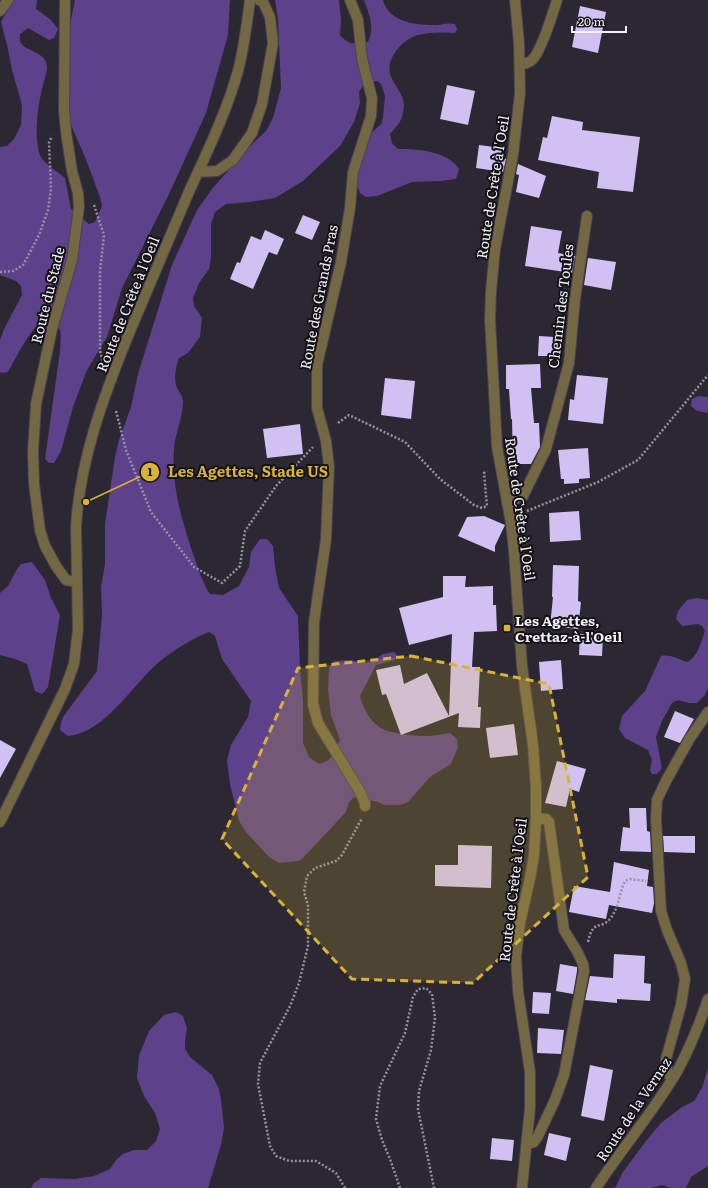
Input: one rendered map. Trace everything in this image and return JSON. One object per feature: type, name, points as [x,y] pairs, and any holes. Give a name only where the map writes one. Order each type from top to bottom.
[{"type":"street","points":[[0,11],[8,0]]},
{"type":"street","name":"Route du Stade","points":[[65,0],[64,73],[66,138],[78,193],[79,207],[72,260],[52,329],[36,404],[32,451],[34,484],[40,530],[45,546],[66,580],[77,582]]},
{"type":"street","name":"Route de Crête à l'Oeil","points":[[0,822],[65,689],[74,664],[78,629],[76,527],[80,484],[89,443],[108,385],[155,270],[222,119],[238,71],[246,36],[250,0]]},
{"type":"street","points":[[198,172],[217,171],[233,160],[252,133],[262,104],[273,43],[270,17],[263,2],[259,0]]},
{"type":"street","name":"Route des Grands Pras","points":[[350,0],[358,20],[362,59],[372,98],[372,110],[353,172],[350,208],[341,262],[317,365],[317,408],[326,441],[329,466],[329,500],[326,539],[314,622],[313,704],[318,723],[359,790],[365,806]]},
{"type":"street","name":"Route de Crête à l'Oeil","points":[[515,0],[520,42],[520,93],[513,155],[498,234],[491,291],[490,319],[499,464],[510,518],[516,567],[522,666],[536,787],[536,818],[532,867],[520,923],[516,956],[518,991],[530,1072],[530,1108],[522,1188]]},
{"type":"street","points":[[520,65],[529,63],[536,55],[557,0]]},
{"type":"street","name":"Chemin des Toules","points":[[507,503],[523,496],[546,449],[569,363],[575,299],[587,216]]},
{"type":"street","points":[[672,1080],[667,1071],[666,1059],[681,1005],[685,979],[682,963],[667,930],[661,911],[656,819],[657,800],[690,738],[708,712]]},
{"type":"street","points":[[526,1145],[534,1142],[538,1136],[555,1100],[564,1075],[584,968],[574,946],[564,930],[549,822],[546,819],[536,818]]},
{"type":"street","name":"Route de la Vernaz","points":[[596,1188],[644,1122],[672,1080],[694,1037],[708,999]]},
{"type":"path","points":[[0,272],[13,271],[23,265],[38,235],[48,210],[51,189],[49,143],[56,130],[66,124]]},
{"type":"path","points":[[92,198],[104,235],[100,271],[100,351],[108,385],[126,450],[151,512],[194,567],[222,583],[240,566],[245,531],[276,486],[324,435]]},
{"type":"path","points":[[510,518],[598,482],[638,460],[708,374]]},
{"type":"path","points":[[338,423],[349,415],[405,442],[440,479],[474,505],[482,508],[487,506],[484,473],[499,464]]},
{"type":"path","points":[[345,1188],[336,1173],[316,1161],[289,1161],[276,1156],[270,1146],[258,1084],[260,1063],[290,1006],[299,983],[308,946],[308,905],[304,892],[307,876],[315,868],[336,861],[342,855],[361,821],[365,806]]},
{"type":"path","points":[[584,968],[590,931],[609,920],[616,910],[621,889],[625,881],[630,879],[660,882]]},
{"type":"path","points":[[400,1188],[382,1140],[376,1119],[380,1086],[406,1033],[412,997],[418,989],[426,988],[432,994],[435,1018],[431,1050],[419,1090],[418,1108],[434,1188]]},
{"type":"highlighted area","points":[[411,656],[549,684],[588,877],[473,983],[352,979],[222,839],[298,668]]},
{"type":"shaded area","points":[[13,0],[37,0],[36,9],[51,20],[58,29],[54,38],[49,40],[28,28],[20,34],[20,40],[24,46],[43,58],[47,67],[37,119],[37,138],[40,155],[45,163],[65,178],[71,209],[89,224],[95,222],[102,206],[100,197],[71,125],[70,119],[68,75],[69,30],[75,0],[230,0],[228,35],[206,113],[169,194],[122,288],[107,337],[87,370],[73,407],[61,451],[54,463],[49,463],[45,459],[61,335],[59,328],[50,316],[38,324],[32,332],[8,372],[0,372],[0,340],[4,329],[22,295],[21,286],[16,281],[0,275],[0,147],[7,146],[14,139],[21,125],[22,105],[1,22]]},
{"type":"shaded area","points":[[275,0],[339,0],[341,20],[340,35],[350,43],[368,42],[370,36],[371,26],[368,10],[364,0],[383,0],[390,13],[410,23],[436,25],[448,23],[455,24],[457,29],[455,33],[436,32],[412,37],[401,45],[393,56],[389,68],[390,74],[404,101],[404,105],[403,114],[400,121],[390,134],[392,143],[398,149],[432,152],[448,158],[459,169],[456,179],[412,182],[377,196],[366,197],[360,193],[358,187],[356,153],[362,142],[381,124],[383,118],[385,96],[381,84],[377,81],[364,84],[359,92],[360,103],[354,122],[340,146],[303,181],[275,198],[226,204],[215,212],[211,224],[211,258],[209,269],[199,283],[193,298],[194,306],[202,318],[200,337],[188,353],[179,358],[175,373],[177,388],[183,401],[182,413],[174,449],[174,476],[181,516],[200,575],[210,594],[223,595],[239,586],[249,567],[251,552],[260,539],[267,539],[273,546],[279,588],[298,616],[303,701],[303,743],[309,757],[319,764],[324,763],[330,758],[340,740],[331,715],[328,690],[329,668],[334,661],[350,660],[364,663],[371,662],[383,654],[394,652],[397,655],[395,660],[376,665],[360,696],[370,717],[379,727],[383,729],[408,735],[425,736],[450,733],[457,739],[458,747],[451,764],[430,777],[408,802],[400,805],[384,805],[378,802],[354,797],[349,802],[346,812],[304,857],[299,861],[279,863],[269,857],[246,832],[239,821],[230,784],[227,760],[231,745],[248,717],[251,701],[222,659],[215,636],[209,632],[183,645],[159,662],[118,706],[94,726],[81,733],[68,736],[60,730],[63,717],[97,671],[102,615],[101,587],[105,564],[105,524],[115,457],[119,440],[131,407],[138,374],[172,265],[197,210],[212,189],[249,147],[266,131],[273,118],[281,88],[278,19]]},
{"type":"shaded area","points":[[698,396],[708,397],[708,413],[697,411],[691,406],[692,399]]},
{"type":"shaded area","points":[[32,562],[45,580],[51,598],[60,615],[48,687],[42,694],[35,691],[27,664],[0,655],[0,593],[8,586],[21,564]]},
{"type":"shaded area","points":[[697,598],[708,600],[708,688],[705,695],[697,703],[689,703],[678,700],[672,703],[662,721],[656,737],[662,768],[657,774],[652,774],[650,770],[652,760],[648,750],[625,738],[619,729],[622,716],[645,691],[661,656],[671,656],[687,662],[694,657],[705,631],[702,626],[698,624],[682,626],[676,619],[678,611],[687,600]]},
{"type":"shaded area","points":[[176,1012],[183,1016],[187,1028],[185,1049],[190,1057],[212,1075],[219,1089],[221,1100],[224,1128],[221,1145],[208,1188],[31,1188],[34,1183],[41,1178],[75,1179],[94,1176],[110,1169],[117,1159],[123,1154],[134,1150],[147,1150],[156,1141],[160,1129],[155,1113],[144,1096],[137,1078],[139,1055],[149,1031],[164,1015]]},
{"type":"shaded area","points":[[708,1068],[708,1166],[691,1177],[686,1188],[671,1188],[662,1185],[651,1188],[615,1188],[623,1172],[661,1123],[682,1107],[694,1101],[702,1088]]},
{"type":"building","points":[[580,6],[606,12],[598,53],[572,47]]},
{"type":"building","points":[[447,85],[475,91],[468,125],[440,119]]},
{"type":"building","points":[[552,116],[583,122],[582,130],[640,137],[633,192],[597,188],[599,172],[538,160],[543,137],[547,138]]},
{"type":"building","points":[[479,145],[502,148],[501,157],[506,159],[503,172],[476,168]]},
{"type":"building","points":[[518,164],[546,176],[539,198],[516,192],[519,175],[516,174]]},
{"type":"building","points":[[303,215],[320,222],[312,240],[295,233]]},
{"type":"building","points":[[531,226],[562,231],[558,253],[575,256],[572,273],[525,266]]},
{"type":"building","points":[[265,230],[284,239],[277,255],[269,252],[253,289],[230,279],[237,262],[240,263],[251,236],[261,240]]},
{"type":"building","points":[[588,258],[616,262],[611,290],[584,285]]},
{"type":"building","points":[[539,336],[555,337],[555,356],[538,356]]},
{"type":"building","points":[[540,364],[541,388],[531,388],[534,423],[539,423],[540,447],[531,464],[513,464],[512,419],[509,389],[506,389],[506,365]]},
{"type":"building","points":[[577,375],[608,378],[603,424],[568,420],[570,399],[574,400]]},
{"type":"building","points":[[385,378],[415,381],[411,419],[381,415]]},
{"type":"building","points":[[300,424],[303,454],[267,458],[263,429]]},
{"type":"building","points":[[588,448],[590,478],[579,479],[579,483],[564,484],[564,479],[561,479],[558,450]]},
{"type":"building","points":[[579,511],[581,540],[550,542],[549,513]]},
{"type":"building","points":[[484,516],[505,525],[495,546],[495,552],[458,536],[467,517]]},
{"type":"building","points":[[553,565],[579,566],[578,601],[581,602],[578,629],[550,626],[553,597]]},
{"type":"building","points":[[443,576],[466,576],[465,587],[493,586],[493,605],[496,605],[497,631],[474,632],[472,667],[480,667],[478,707],[481,707],[480,728],[458,727],[459,713],[401,735],[386,694],[382,695],[376,670],[400,665],[404,684],[427,673],[449,716],[452,634],[409,645],[399,608],[443,597]]},
{"type":"building","points":[[580,634],[603,635],[602,656],[579,655]]},
{"type":"building","points":[[561,660],[563,689],[541,691],[539,662]]},
{"type":"building","points":[[675,711],[694,719],[680,743],[664,737]]},
{"type":"building","points":[[514,724],[518,755],[490,758],[486,728]]},
{"type":"building","points":[[0,740],[16,749],[0,778]]},
{"type":"building","points":[[557,761],[586,769],[579,792],[570,789],[566,807],[545,803]]},
{"type":"building","points":[[629,808],[646,808],[647,831],[650,832],[651,852],[620,851],[623,827],[630,828]]},
{"type":"building","points":[[663,836],[695,836],[695,853],[664,852]]},
{"type":"building","points":[[458,845],[492,846],[491,888],[435,886],[435,865],[458,865]]},
{"type":"building","points":[[614,862],[649,870],[647,886],[653,887],[654,903],[652,913],[609,905],[606,919],[569,912],[574,886],[610,892]]},
{"type":"building","points":[[614,954],[645,956],[644,983],[651,984],[650,1001],[617,999],[617,1003],[585,1000],[590,976],[613,978]]},
{"type":"building","points":[[560,964],[577,967],[573,994],[556,991]]},
{"type":"building","points":[[533,992],[551,993],[549,1014],[532,1013]]},
{"type":"building","points":[[538,1028],[564,1030],[561,1054],[537,1053]]},
{"type":"building","points":[[590,1065],[613,1070],[604,1121],[581,1116]]},
{"type":"building","points":[[549,1133],[571,1138],[566,1161],[544,1155]]},
{"type":"building","points":[[492,1138],[514,1140],[512,1161],[490,1159]]},
{"type":"place","name":"Les Agettes, Stade US","points":[[86,502]]},
{"type":"place","name":"Les Agettes, Crettaz-à-l'Oeil","points":[[507,628]]}]
